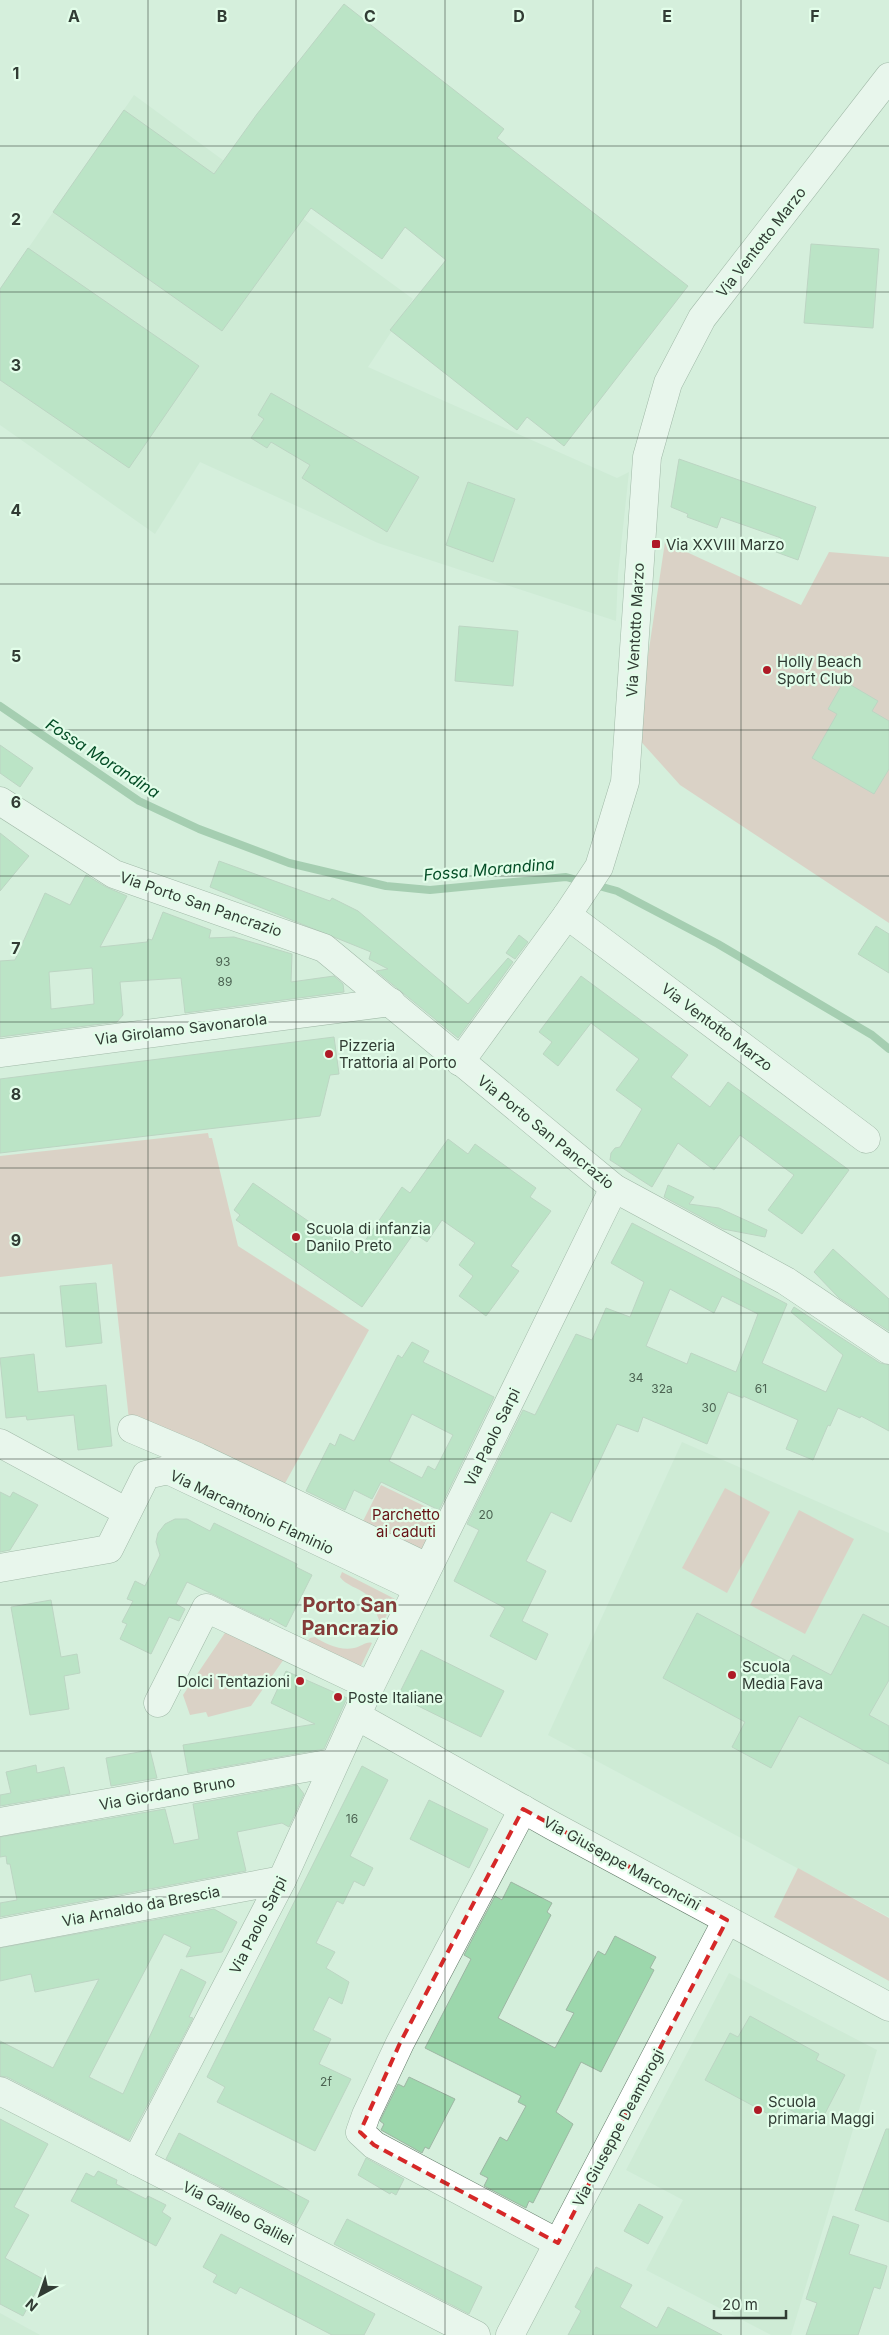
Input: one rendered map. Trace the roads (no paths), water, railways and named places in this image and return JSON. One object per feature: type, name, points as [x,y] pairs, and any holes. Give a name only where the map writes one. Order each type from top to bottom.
[{"type":"street","name":"Via Ventotto Marzo","points":[[460,1062],[599,867],[626,782],[647,457],[668,383],[702,318],[889,77]]},
{"type":"street","name":"Via Porto San Pancrazio","points":[[0,801],[114,874],[324,948],[365,995]]},
{"type":"street","name":"Via Ventotto Marzo","points":[[567,914],[866,1139]]},
{"type":"street","name":"Via Girolamo Savonarola","points":[[0,1053],[365,995],[391,1002]]},
{"type":"street","name":"Via Porto San Pancrazio","points":[[391,1002],[460,1062],[614,1188],[786,1281],[889,1350]]},
{"type":"street","name":"Via Paolo Sarpi","points":[[136,2161],[282,1880],[333,1763],[614,1188]]},
{"type":"street","points":[[132,1428],[198,1457],[422,1578]]},
{"type":"street","points":[[0,1443],[127,1512],[109,1549],[0,1568]]},
{"type":"street","name":"Via Marcantonio Flaminio","points":[[127,1512],[146,1475],[168,1470],[422,1578]]},
{"type":"street","points":[[158,1703],[206,1608],[370,1686]]},
{"type":"street","name":"Via Giuseppe Marconcini","points":[[357,1716],[523,1809],[889,2007]]},
{"type":"street","name":"Via Giordano Bruno","points":[[0,1822],[333,1763]]},
{"type":"street","points":[[523,1809],[400,2043],[360,2132],[374,2145],[558,2243]]},
{"type":"street","name":"Via Arnaldo da Brescia","points":[[0,1933],[282,1880]]},
{"type":"street","name":"Via Giuseppe Deambrogi","points":[[510,2335],[727,1920]]},
{"type":"street","name":"Via Galileo Galilei","points":[[0,2091],[476,2335]]},
{"type":"waterway","name":"Fossa Morandina","points":[[0,706],[139,801],[199,829],[289,863],[386,886],[430,890],[566,877],[617,891],[718,944],[872,1035],[889,1049]]},
{"type":"place","name":"Via XXVIII Marzo","points":[[656,544]]},
{"type":"place","name":"Holly Beach Sport Club","points":[[767,670]]},
{"type":"place","name":"Pizzeria Trattoria al Porto","points":[[329,1054]]},
{"type":"place","name":"Scuola di infanzia Danilo Preto","points":[[296,1237]]},
{"type":"place","name":"Scuola Media Fava","points":[[732,1675]]},
{"type":"place","name":"Dolci Tentazioni","points":[[300,1681]]},
{"type":"place","name":"Poste Italiane","points":[[338,1697]]},
{"type":"place","name":"Scuola primaria Maggi","points":[[758,2110]]},
{"type":"district","name":"Porto San Pancrazio","points":[[350,1616]]},
{"type":"park label","name":"Parchetto ai caduti","points":[[406,1522]]}]
